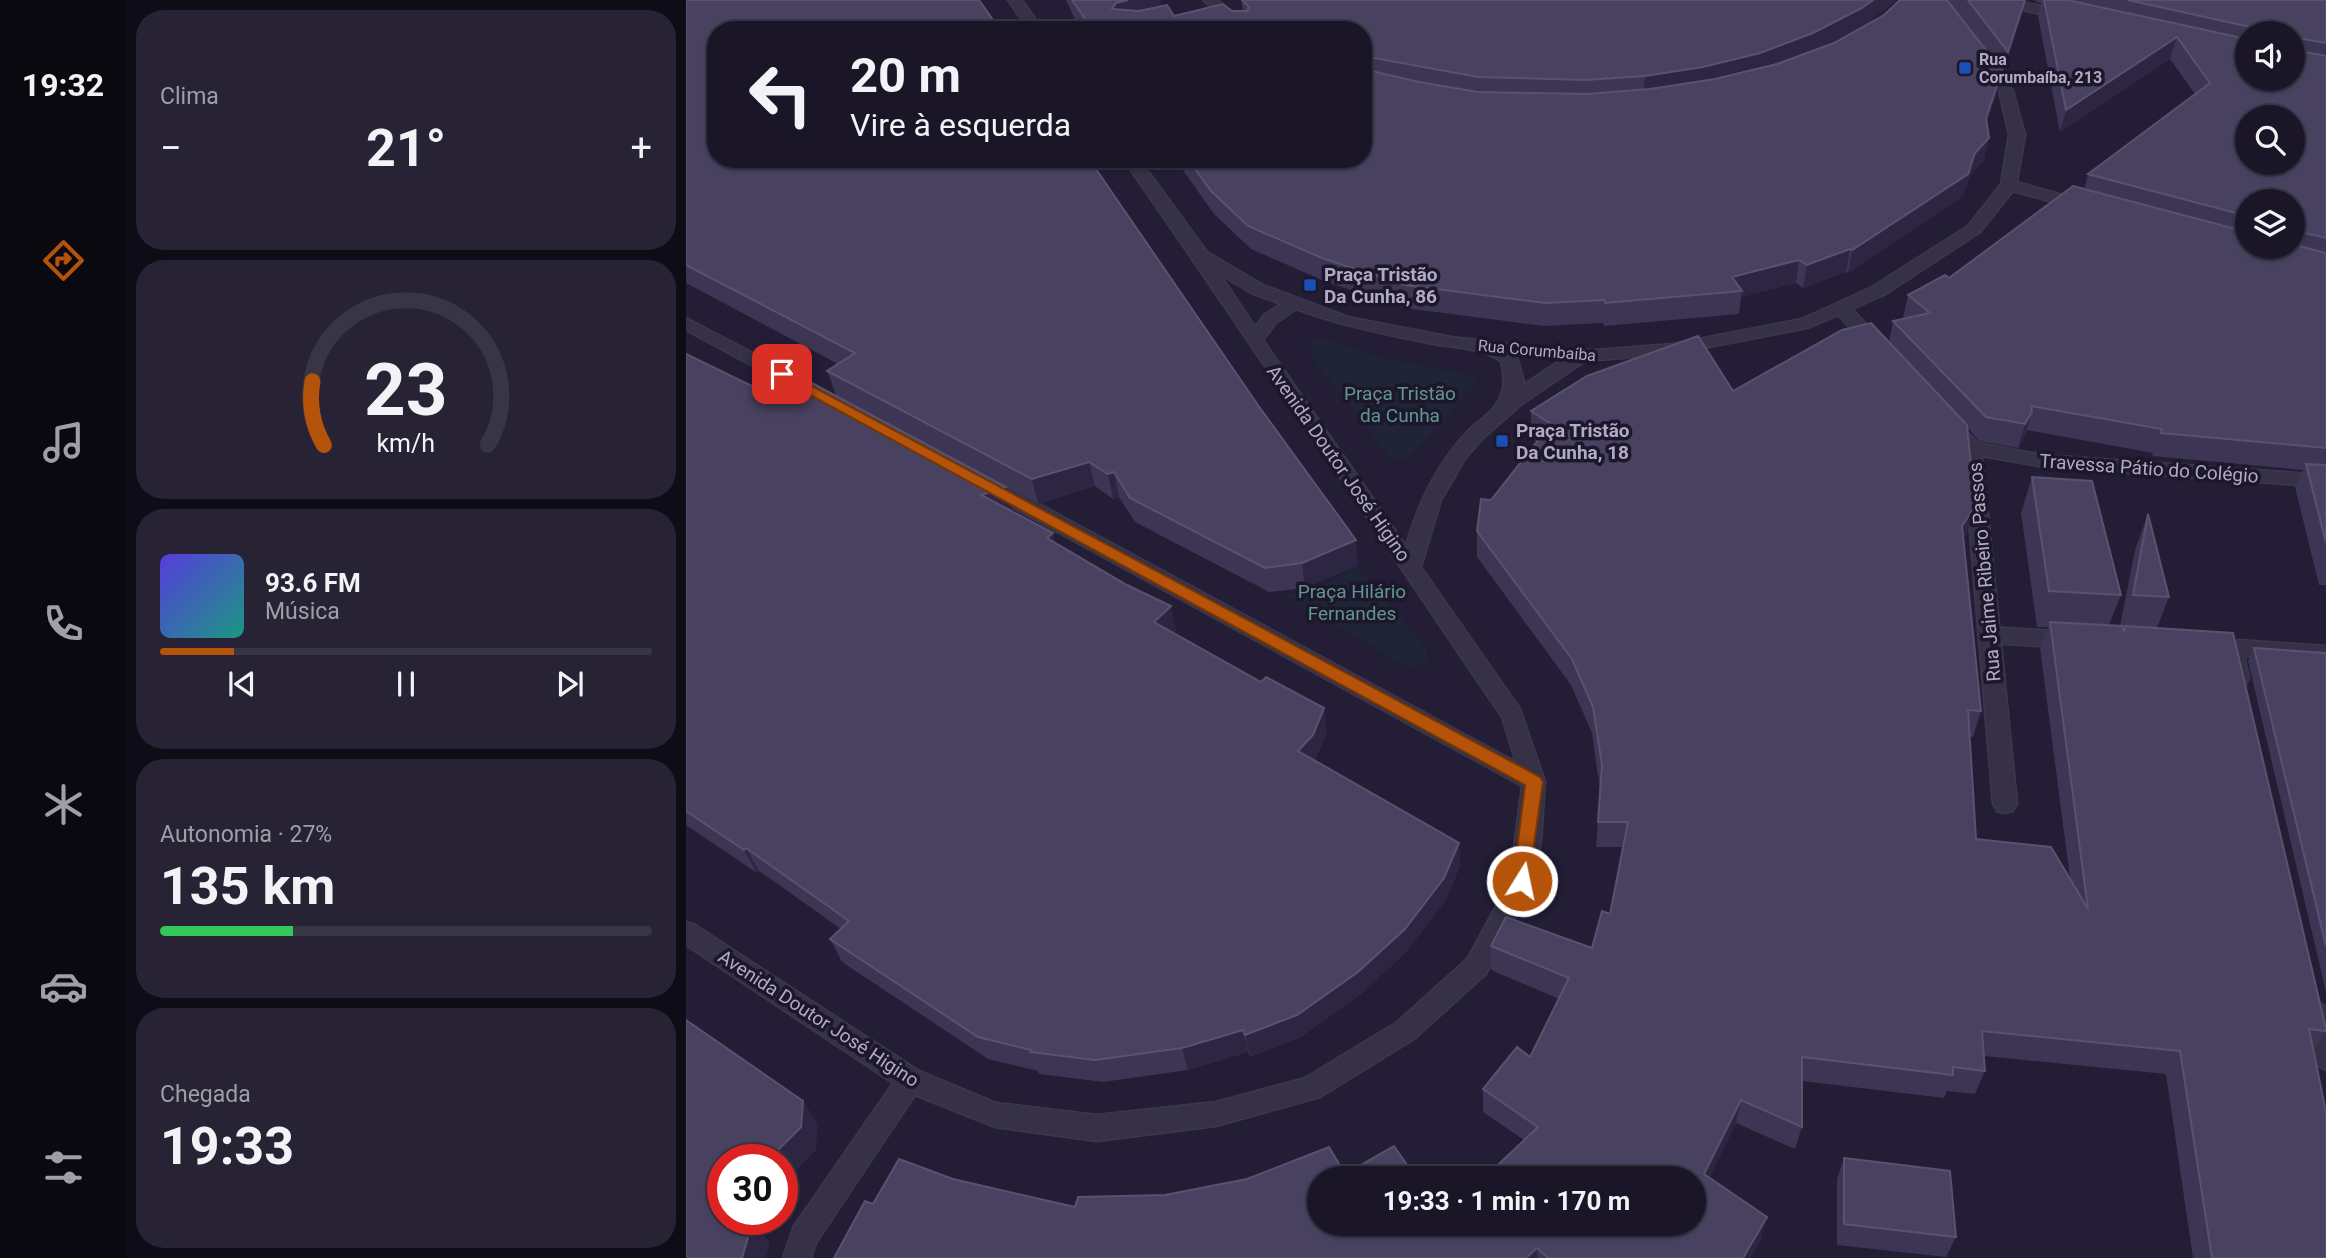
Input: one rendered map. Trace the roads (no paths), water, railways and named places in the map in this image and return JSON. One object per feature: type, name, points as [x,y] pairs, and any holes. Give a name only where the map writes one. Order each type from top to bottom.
[{"type":"street","points":[[1015,0],[1030,21]]},
{"type":"street","points":[[1996,0],[2075,18]]},
{"type":"street","points":[[1211,6],[1231,21]]},
{"type":"street","name":"Rua Corumbaíba","points":[[1200,255],[1258,289],[1344,321],[1451,342],[1582,355],[1673,349],[1807,323],[1878,291],[1974,229],[2009,185],[2017,135],[2006,91],[1971,46]]},
{"type":"street","name":"Avenida Doutor José Higino","points":[[686,932],[910,1080],[995,1115],[1097,1128],[1216,1114],[1311,1088],[1405,1031],[1477,966],[1522,881],[1534,782],[1512,715],[1254,340],[1200,255],[1137,168]]},
{"type":"street","points":[[2009,185],[2099,211]]},
{"type":"street","points":[[1254,340],[1270,319],[1296,302]]},
{"type":"street","points":[[1841,308],[1888,358]]},
{"type":"street","points":[[686,323],[844,408]]},
{"type":"street","points":[[1489,346],[1509,358],[1515,381],[1502,410]]},
{"type":"street","points":[[1410,567],[1434,493],[1459,453],[1523,393],[1582,355]]},
{"type":"street","name":"Rua Jaime Ribeiro Passos","points":[[1935,408],[1972,448],[2005,804]]},
{"type":"street","name":"Travessa Pátio do Colégio","points":[[1972,448],[2044,461],[2326,481]]},
{"type":"street","points":[[966,474],[1534,782]]},
{"type":"street","points":[[1989,635],[2100,641]]},
{"type":"street","points":[[2211,647],[2326,654]]},
{"type":"street","points":[[2239,648],[2234,661],[2244,701]]},
{"type":"street","points":[[2311,992],[2326,1058]]},
{"type":"street","points":[[797,1258],[804,1236],[910,1080]]},
{"type":"place","name":"Rua Corumbaíba, 213","points":[[1965,68]]},
{"type":"place","name":"Praça Tristão Da Cunha, 86","points":[[1310,285]]},
{"type":"place","name":"Praça Tristão Da Cunha, 18","points":[[1502,441]]},
{"type":"park label","name":"Praça Tristão da Cunha","points":[[1400,404]]},
{"type":"park label","name":"Praça Hilário Fernandes","points":[[1352,602]]}]
